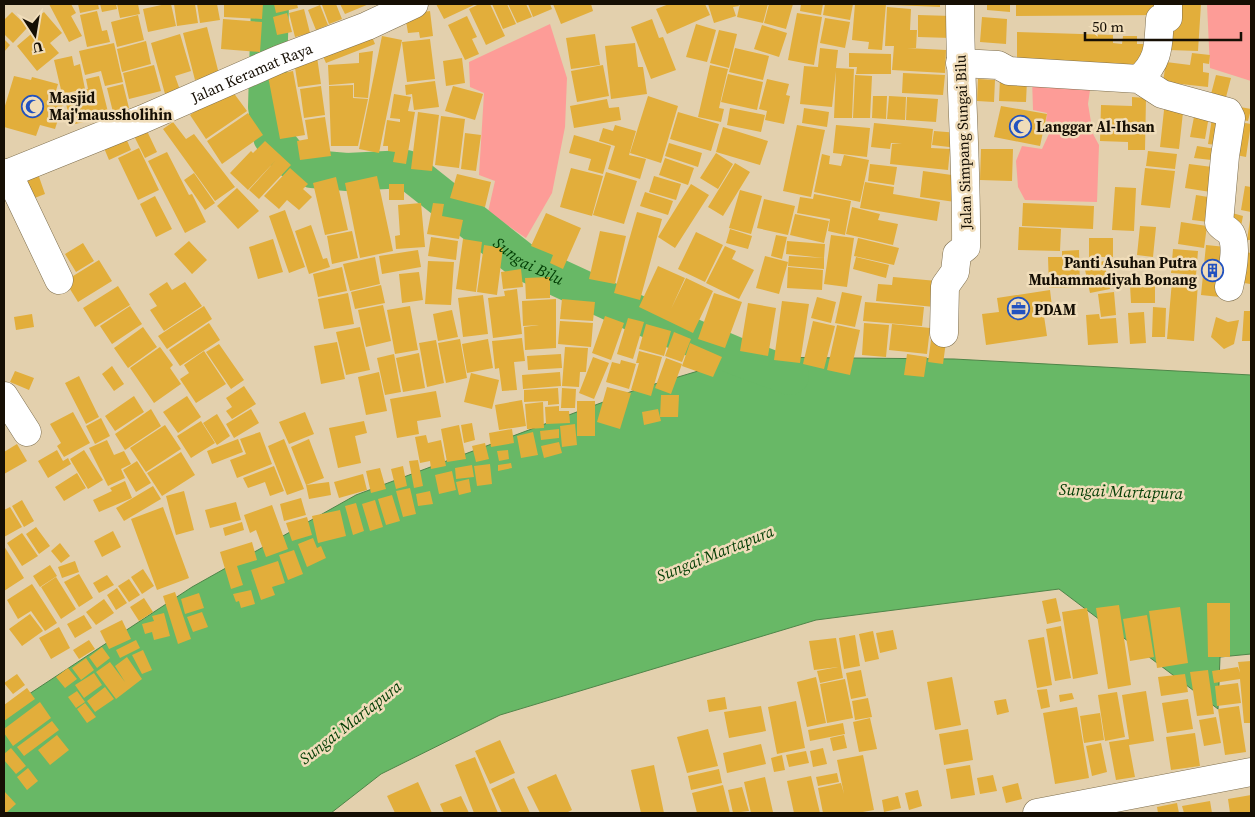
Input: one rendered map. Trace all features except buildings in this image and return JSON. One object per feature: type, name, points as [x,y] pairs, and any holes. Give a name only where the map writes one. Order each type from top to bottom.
[{"type":"street","name":"Jalan Keramat Raya","points":[[6,175],[144,119],[268,64],[367,26],[414,4]]},
{"type":"street","name":"Jalan Simpang Sungai Bilu","points":[[944,333],[945,286],[955,272],[958,254],[966,247],[967,207],[960,63],[960,4]]},
{"type":"street","points":[[1139,79],[1147,72],[1157,54],[1160,19],[1168,18],[1168,4]]},
{"type":"street","points":[[960,63],[998,65],[1009,71],[1139,79],[1162,94],[1228,112],[1230,115],[1219,223],[1222,228],[1230,232],[1233,238],[1234,250],[1229,287]]},
{"type":"street","points":[[6,175],[59,280]]},
{"type":"street","points":[[4,396],[26,432]]},
{"type":"street","points":[[1037,813],[1150,803],[1251,772]]},
{"type":"shaded area","points":[[1207,4],[1251,4],[1251,81],[1210,68]]},
{"type":"shaded area","points":[[550,24],[567,78],[565,127],[552,193],[526,238],[488,212],[495,181],[479,175],[484,93],[470,87],[469,62]]},
{"type":"shaded area","points":[[1032,78],[1091,83],[1088,104],[1093,134],[1099,145],[1097,202],[1025,200],[1018,187],[1016,161],[1022,146],[1042,149],[1053,125],[1046,121],[1047,113],[1033,110]]},
{"type":"water","name":"Sungai Martapura","points":[[745,357],[954,359],[1251,375],[1251,654],[1220,657],[1218,709],[1059,589],[816,620],[500,715],[381,774],[331,813],[4,813],[4,719],[26,696],[192,587],[356,495],[638,389]]},
{"type":"waterway","name":"Sungai Bilu","points":[[270,4],[267,107],[272,137],[289,158],[312,169],[347,172],[406,169],[522,261],[637,314],[736,356],[790,376]]},
{"type":"place","name":"Masjid Maj'maussholihin","points":[[33,106]]},
{"type":"place","name":"Langgar Al-Ihsan","points":[[1020,126]]},
{"type":"place","name":"Panti Asuhan Putra Muhammadiyah Bonang","points":[[1213,271]]},
{"type":"place","name":"PDAM","points":[[1018,309]]}]
